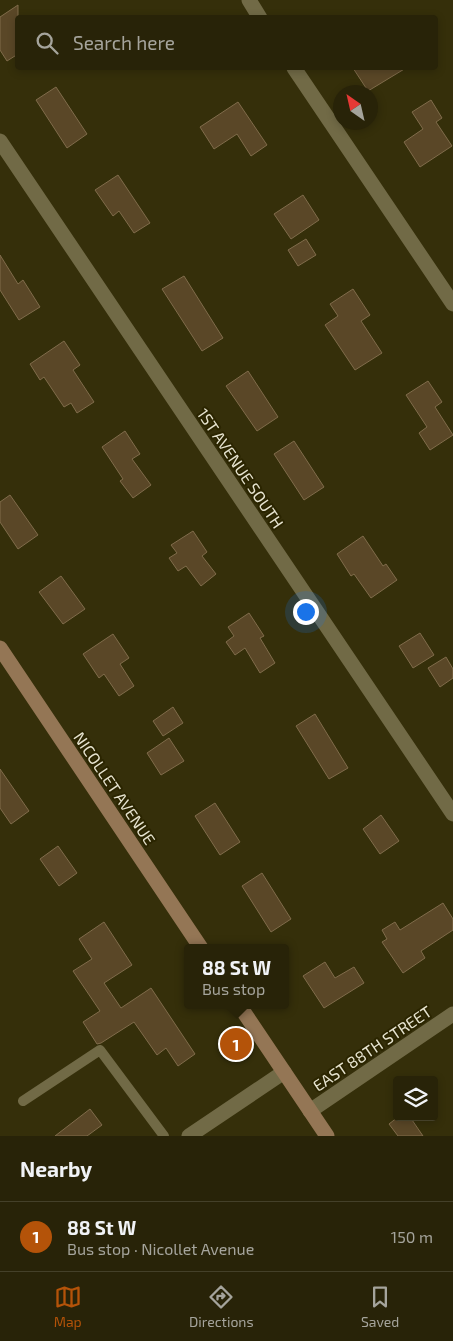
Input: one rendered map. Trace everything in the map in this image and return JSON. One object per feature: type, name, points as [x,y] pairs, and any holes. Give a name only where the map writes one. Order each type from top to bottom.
[{"type":"main road","name":"NICOLLET AVENUE","points":[[0,648],[198,944]]},
{"type":"main road","points":[[242,1009],[327,1136]]},
{"type":"street","points":[[248,0],[258,15]]},
{"type":"street","points":[[295,70],[453,304]]},
{"type":"street","name":"1ST AVENUE SOUTH","points":[[0,141],[453,814]]},
{"type":"street","name":"EAST 88TH STREET","points":[[310,1111],[453,1014]]},
{"type":"street","points":[[189,1136],[284,1072]]},
{"type":"lane","points":[[24,1101],[100,1050],[164,1136]]},
{"type":"building","points":[[18,5],[18,15],[15,15],[15,56],[7,61],[0,50],[0,17]]},
{"type":"building","points":[[354,70],[403,70],[378,85],[364,85]]},
{"type":"building","points":[[56,87],[87,134],[67,148],[36,100]]},
{"type":"building","points":[[431,100],[442,118],[436,122],[452,146],[420,167],[404,142],[423,129],[412,112]]},
{"type":"building","points":[[238,102],[267,145],[251,156],[237,134],[214,149],[200,127]]},
{"type":"building","points":[[118,175],[150,223],[134,233],[119,211],[113,216],[95,190]]},
{"type":"building","points":[[303,195],[319,220],[291,239],[274,214]]},
{"type":"building","points":[[306,239],[316,255],[298,266],[288,250]]},
{"type":"building","points":[[0,255],[18,284],[23,280],[40,307],[19,320],[0,290]]},
{"type":"building","points":[[184,276],[223,338],[202,351],[162,289]]},
{"type":"building","points":[[353,289],[370,315],[361,321],[382,353],[355,370],[325,325],[338,316],[330,304]]},
{"type":"building","points":[[64,341],[80,365],[73,370],[94,402],[77,413],[71,403],[64,407],[44,377],[40,380],[30,364]]},
{"type":"building","points":[[248,371],[278,417],[257,431],[226,386]]},
{"type":"building","points":[[428,381],[442,402],[435,407],[453,435],[430,450],[419,433],[427,427],[406,395]]},
{"type":"building","points":[[125,431],[140,454],[132,459],[151,485],[133,498],[120,481],[123,479],[102,447]]},
{"type":"building","points":[[294,441],[324,487],[304,500],[274,454]]},
{"type":"building","points":[[10,495],[38,535],[18,549],[0,522],[0,502]]},
{"type":"building","points":[[193,531],[207,552],[202,556],[216,574],[201,586],[186,566],[178,571],[169,558],[177,553],[171,545]]},
{"type":"building","points":[[363,536],[383,566],[386,564],[397,580],[371,598],[354,574],[351,576],[337,554]]},
{"type":"building","points":[[61,576],[85,609],[63,624],[39,592]]},
{"type":"building","points":[[249,613],[264,636],[260,638],[275,663],[260,673],[245,648],[235,655],[226,642],[234,636],[228,627]]},
{"type":"building","points":[[420,633],[434,655],[413,668],[399,646]]},
{"type":"building","points":[[113,634],[129,658],[120,664],[134,686],[119,696],[104,674],[99,678],[83,654]]},
{"type":"building","points":[[446,657],[453,669],[453,678],[440,687],[428,668]]},
{"type":"building","points":[[173,707],[183,723],[163,736],[153,721]]},
{"type":"building","points":[[315,714],[348,768],[329,779],[296,726]]},
{"type":"building","points":[[169,738],[184,761],[161,775],[147,753]]},
{"type":"building","points":[[0,769],[29,811],[11,824],[0,808]]},
{"type":"building","points":[[215,803],[240,842],[220,855],[195,816]]},
{"type":"building","points":[[381,815],[399,841],[380,854],[363,829]]},
{"type":"building","points":[[58,846],[77,873],[59,886],[40,859]]},
{"type":"building","points":[[262,873],[291,919],[271,932],[242,886]]},
{"type":"building","points":[[443,903],[453,919],[453,930],[421,951],[425,958],[403,973],[382,942],[387,939],[382,930],[395,922],[400,930]]},
{"type":"building","points":[[104,922],[132,965],[104,983],[121,1008],[151,988],[195,1054],[178,1066],[166,1048],[157,1055],[134,1022],[97,1044],[83,1022],[100,1011],[73,971],[92,959],[79,939]]},
{"type":"building","points":[[325,962],[335,978],[354,967],[364,983],[324,1008],[303,976]]},
{"type":"building","points":[[90,1109],[102,1125],[87,1136],[55,1136]]},
{"type":"building","points":[[393,1121],[413,1121],[423,1136],[398,1136],[389,1124]]},
{"type":"place","name":"88 St W","points":[[236,1044]]}]
